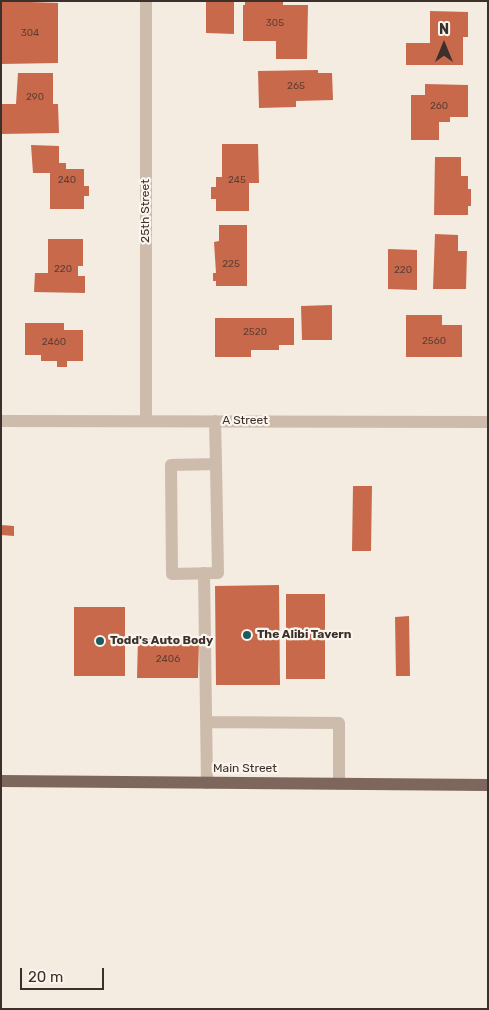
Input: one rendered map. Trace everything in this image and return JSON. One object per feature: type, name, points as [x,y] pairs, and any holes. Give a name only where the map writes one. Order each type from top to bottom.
[{"type":"main road","name":"Main Street","points":[[1,781],[488,785]]},
{"type":"street","name":"25th Street","points":[[146,1],[146,421]]},
{"type":"street","name":"A Street","points":[[1,421],[488,422]]},
{"type":"street","points":[[215,421],[216,464],[218,574],[172,574],[171,465],[216,464]]},
{"type":"street","points":[[204,574],[207,783]]},
{"type":"street","points":[[206,722],[338,724],[339,784]]},
{"type":"building","points":[[1,1],[58,3],[58,63],[1,64]]},
{"type":"building","points":[[206,1],[234,1],[234,34],[206,33]]},
{"type":"building","points":[[245,1],[283,1],[283,5],[308,5],[307,59],[276,59],[276,41],[243,41],[243,5],[245,5]]},
{"type":"building","points":[[430,11],[468,12],[468,37],[463,37],[463,65],[406,65],[406,43],[430,43]]},
{"type":"building","points":[[318,70],[318,73],[332,73],[333,100],[296,101],[296,107],[259,108],[258,71]]},
{"type":"building","points":[[18,73],[53,73],[53,104],[58,104],[59,133],[1,134],[1,104],[16,104]]},
{"type":"building","points":[[425,84],[468,85],[468,117],[450,117],[450,122],[439,122],[439,140],[411,140],[411,95],[425,95]]},
{"type":"building","points":[[222,144],[258,144],[259,183],[249,183],[249,211],[216,211],[216,199],[211,199],[211,187],[216,187],[216,177],[222,177]]},
{"type":"building","points":[[31,145],[59,146],[59,163],[66,163],[66,169],[84,169],[84,186],[89,186],[89,196],[84,196],[84,209],[50,209],[50,173],[33,173]]},
{"type":"building","points":[[435,157],[461,157],[461,176],[468,176],[468,189],[471,189],[471,206],[468,206],[468,215],[434,215]]},
{"type":"building","points":[[219,225],[247,225],[247,286],[216,286],[216,281],[213,281],[213,273],[216,273],[214,242],[219,241]]},
{"type":"building","points":[[435,234],[458,235],[458,251],[467,251],[466,289],[433,289]]},
{"type":"building","points":[[48,239],[83,239],[83,266],[78,266],[78,276],[85,276],[85,293],[34,292],[35,273],[48,273]]},
{"type":"building","points":[[388,249],[417,250],[417,290],[388,289]]},
{"type":"building","points":[[332,305],[332,340],[302,340],[301,306]]},
{"type":"building","points":[[406,315],[442,315],[442,325],[462,325],[462,357],[406,357]]},
{"type":"building","points":[[215,318],[294,318],[294,345],[279,345],[279,350],[251,350],[251,357],[215,357]]},
{"type":"building","points":[[25,323],[64,323],[64,330],[83,330],[83,361],[67,361],[67,367],[57,367],[57,361],[41,361],[41,355],[25,355]]},
{"type":"building","points":[[353,486],[372,486],[371,551],[352,551]]},
{"type":"building","points":[[1,525],[14,526],[14,536],[1,535]]},
{"type":"building","name":"The Alibi Tavern","points":[[279,585],[280,685],[216,685],[215,586]]},
{"type":"building","points":[[286,594],[325,594],[325,679],[286,679]]},
{"type":"building","name":"Todd's Auto Body","points":[[74,607],[125,607],[125,676],[74,676]]},
{"type":"building","points":[[409,616],[410,676],[396,676],[395,617]]},
{"type":"building","points":[[138,638],[199,639],[198,678],[137,678]]},
{"type":"place","name":"The Alibi Tavern","points":[[247,635]]},
{"type":"place","name":"Todd's Auto Body","points":[[100,641]]}]
